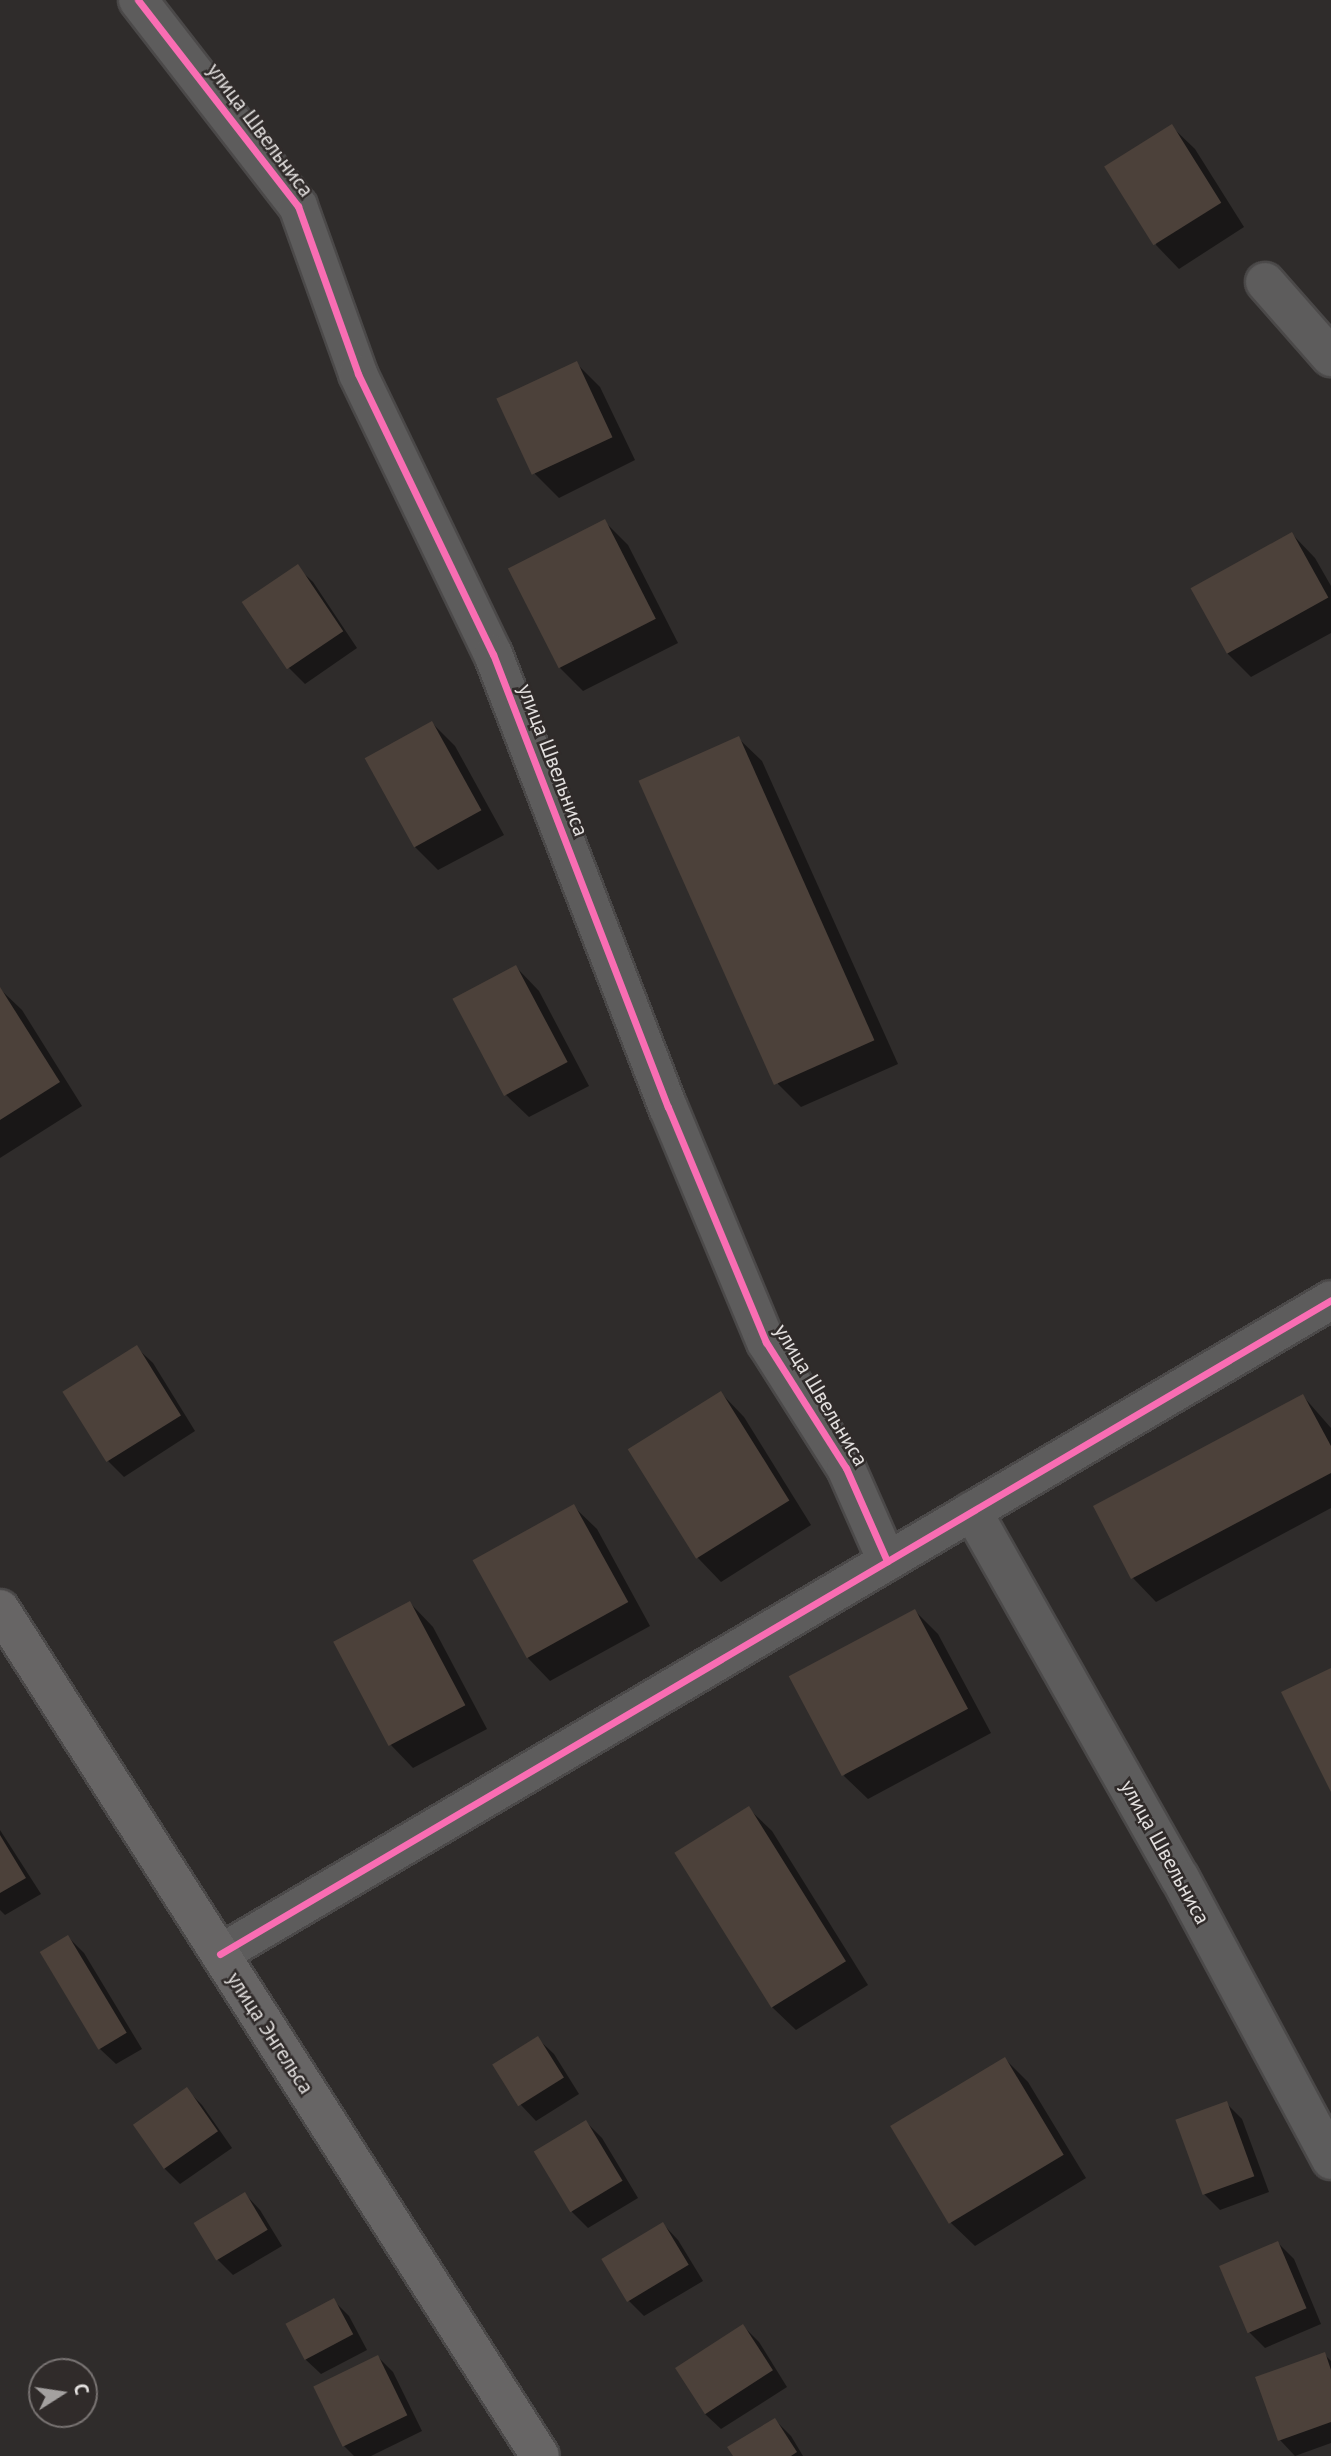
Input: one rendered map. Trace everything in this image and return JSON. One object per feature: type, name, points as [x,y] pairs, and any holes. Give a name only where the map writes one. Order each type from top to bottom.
[{"type":"main road","name":"улица Энгельса","points":[[0,1609],[540,2456]]},
{"type":"street","name":"улица Швельниса","points":[[138,0],[298,206],[358,374],[493,654],[667,1107],[766,1342],[846,1468],[887,1561]]},
{"type":"street","points":[[1265,282],[1331,357]]},
{"type":"street","points":[[220,1954],[1331,1300]]},
{"type":"street","name":"улица Швельниса","points":[[972,1511],[1181,1878],[1331,2160]]},
{"type":"building","points":[[1172,124],[1221,203],[1153,245],[1104,166]]},
{"type":"building","points":[[577,361],[612,437],[532,475],[496,399]]},
{"type":"building","points":[[605,519],[656,619],[559,668],[508,568]]},
{"type":"building","points":[[1292,532],[1328,598],[1227,654],[1191,588]]},
{"type":"building","points":[[298,564],[343,631],[287,669],[242,602]]},
{"type":"building","points":[[432,721],[481,810],[414,848],[365,758]]},
{"type":"building","points":[[739,736],[874,1040],[774,1085],[639,781]]},
{"type":"building","points":[[516,965],[568,1062],[504,1096],[452,999]]},
{"type":"building","points":[[0,987],[60,1082],[0,1120]]},
{"type":"building","points":[[137,1345],[181,1415],[106,1462],[62,1392]]},
{"type":"building","points":[[721,1391],[789,1500],[696,1559],[628,1449]]},
{"type":"building","points":[[1303,1394],[1331,1446],[1331,1473],[1131,1579],[1093,1506]]},
{"type":"building","points":[[574,1504],[628,1602],[527,1658],[473,1560]]},
{"type":"building","points":[[410,1601],[465,1705],[389,1746],[333,1642]]},
{"type":"building","points":[[915,1609],[968,1709],[842,1776],[789,1676]]},
{"type":"building","points":[[1331,1668],[1331,1792],[1281,1692]]},
{"type":"building","points":[[749,1806],[846,1961],[771,2008],[674,1853]]},
{"type":"building","points":[[0,1835],[26,1878],[0,1893]]},
{"type":"building","points":[[68,1935],[127,2033],[98,2050],[40,1952]]},
{"type":"building","points":[[538,2036],[564,2078],[518,2106],[492,2065]]},
{"type":"building","points":[[1005,2057],[1064,2155],[949,2224],[890,2126]]},
{"type":"building","points":[[187,2087],[218,2131],[164,2169],[133,2125]]},
{"type":"building","points":[[1227,2101],[1254,2176],[1203,2195],[1175,2120]]},
{"type":"building","points":[[586,2120],[623,2181],[570,2212],[534,2151]]},
{"type":"building","points":[[245,2192],[268,2230],[216,2261],[194,2223]]},
{"type":"building","points":[[663,2222],[689,2265],[627,2302],[601,2259]]},
{"type":"building","points":[[1278,2241],[1307,2308],[1248,2333],[1219,2266]]},
{"type":"building","points":[[334,2298],[353,2334],[305,2360],[285,2324]]},
{"type":"building","points":[[743,2324],[773,2370],[705,2414],[675,2368]]},
{"type":"building","points":[[1325,2352],[1331,2370],[1331,2422],[1278,2441],[1255,2377]]},
{"type":"building","points":[[378,2355],[407,2415],[343,2447],[313,2387]]},
{"type":"building","points":[[775,2418],[797,2452],[791,2456],[733,2456],[727,2447]]},
{"type":"cycle path","points":[[138,0],[298,206],[358,374],[493,654],[668,1107],[766,1342],[846,1468],[887,1561]]},
{"type":"cycle path","points":[[220,1954],[1331,1300]]}]
